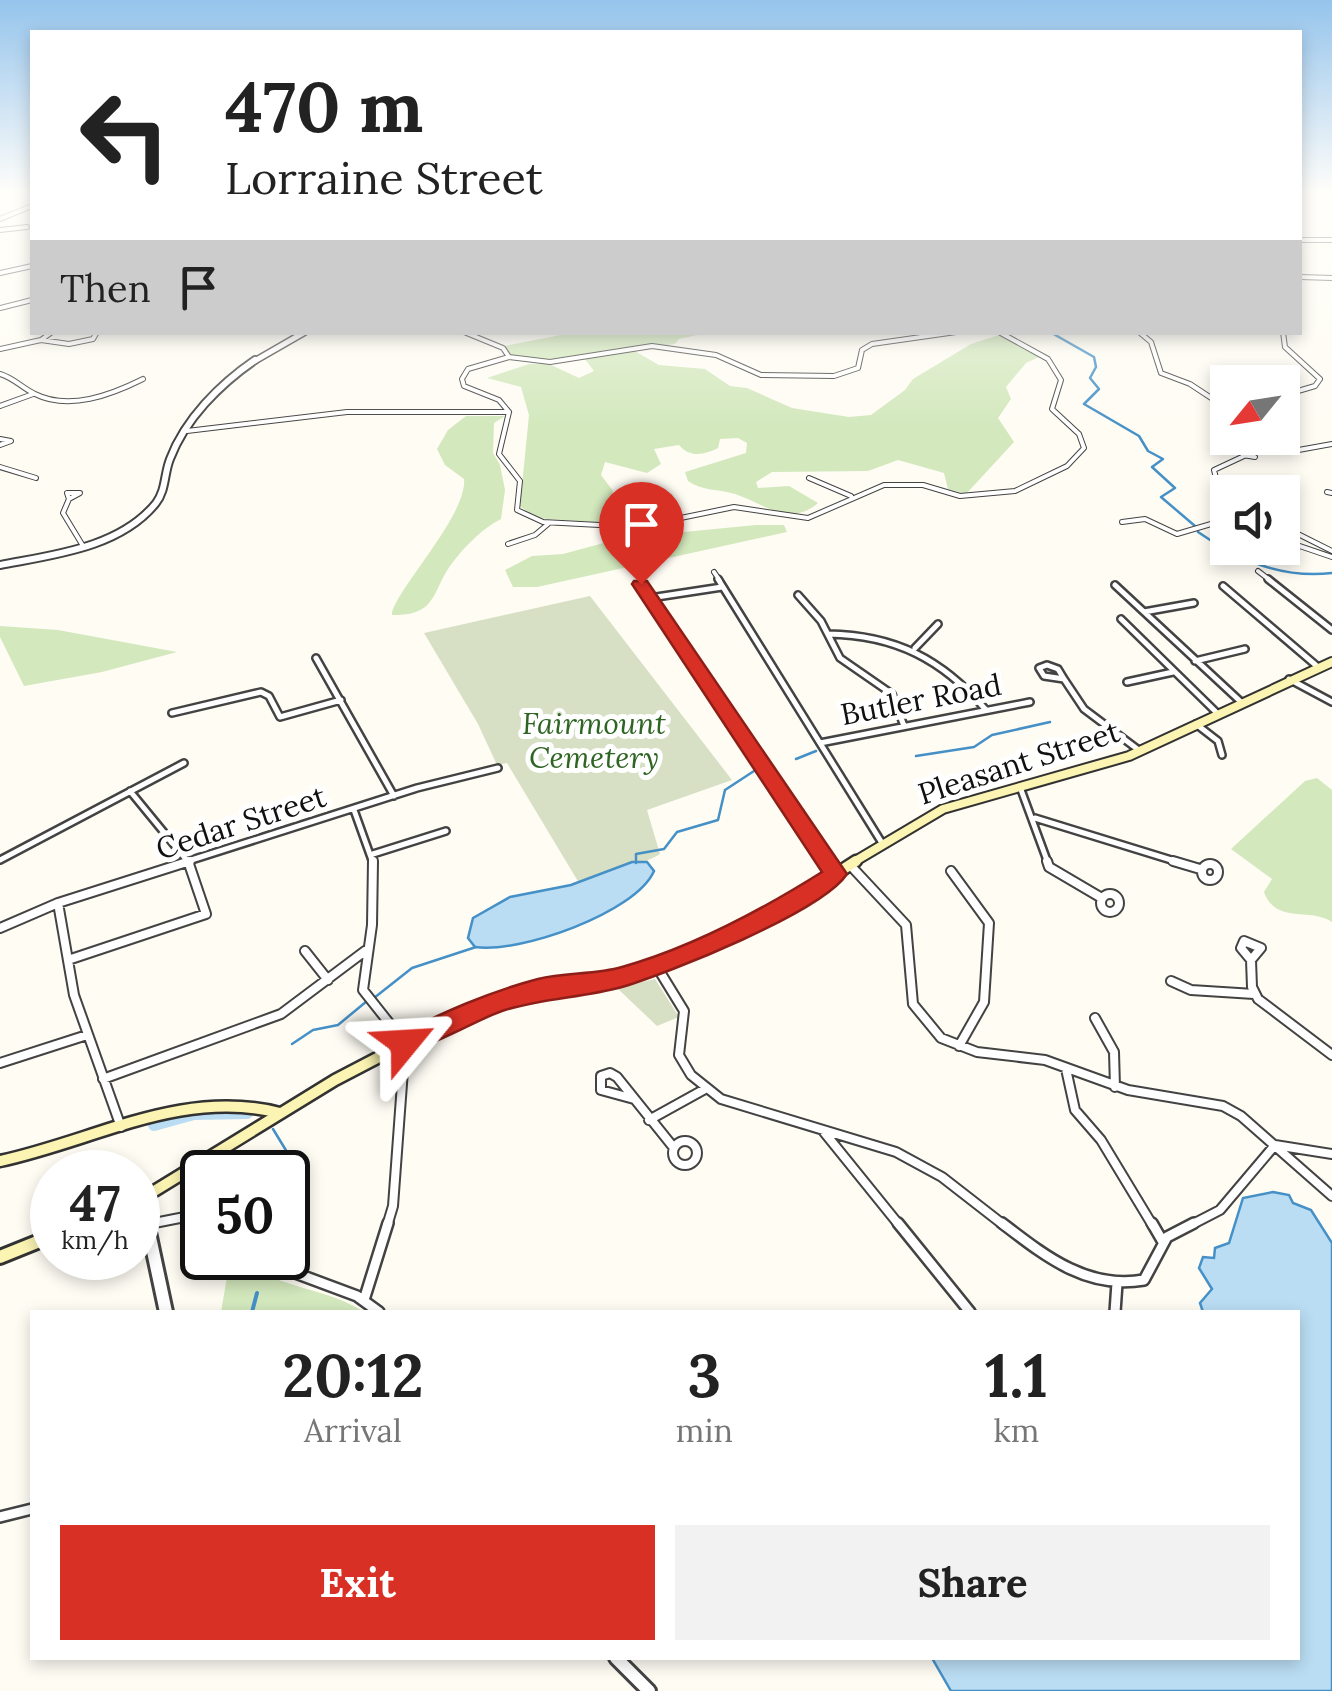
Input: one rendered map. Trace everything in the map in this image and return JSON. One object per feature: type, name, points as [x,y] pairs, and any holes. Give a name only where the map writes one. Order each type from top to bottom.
[{"type":"main road","name":"Pleasant Street","points":[[160,1188],[280,1113],[467,1012],[541,988],[617,978],[657,966],[769,917],[882,843],[943,809],[1105,765],[1318,667]]},
{"type":"main road","points":[[0,1161],[55,1150],[210,1104],[254,1104],[280,1113]]},
{"type":"main road","points":[[0,1257],[30,1245]]},
{"type":"street","points":[[1302,276],[1332,277]]},
{"type":"street","points":[[0,308],[30,300]]},
{"type":"street","points":[[41,340],[48,335]]},
{"type":"street","points":[[0,349],[41,340],[76,343],[95,335]]},
{"type":"street","points":[[0,565],[83,546],[124,528],[153,506],[162,494],[170,460],[204,402],[241,366],[299,335]]},
{"type":"street","points":[[472,335],[504,348],[509,357]]},
{"type":"street","points":[[883,335],[886,340]]},
{"type":"street","points":[[509,412],[499,400],[470,390],[462,381],[475,364],[509,357],[550,362],[657,347],[716,355],[761,375],[834,376],[856,370],[864,348],[886,340],[945,335]]},
{"type":"street","points":[[509,412],[499,454],[520,481],[517,510],[526,517],[549,523],[643,527],[734,507],[808,518],[874,487],[904,484],[960,496],[1007,492],[1038,482],[1081,454],[1080,434],[1052,409],[1061,380],[1057,370],[1048,359],[1004,335]]},
{"type":"street","points":[[1143,335],[1151,342],[1150,353],[1162,373],[1210,399]]},
{"type":"street","points":[[1283,335],[1285,347],[1320,379],[1315,386],[1300,390]]},
{"type":"street","points":[[0,374],[34,394],[60,400],[87,399],[143,380]]},
{"type":"street","points":[[0,406],[34,394]]},
{"type":"street","points":[[187,431],[347,412],[509,412]]},
{"type":"street","points":[[1300,450],[1332,444]]},
{"type":"street","points":[[1216,475],[1214,470],[1223,462],[1244,456]]},
{"type":"street","points":[[0,467],[36,478]]},
{"type":"street","points":[[809,478],[852,497]]},
{"type":"street","points":[[69,499],[63,515],[83,546]]},
{"type":"street","points":[[1122,522],[1145,520],[1178,534],[1210,524]]},
{"type":"street","points":[[508,544],[535,535],[549,523]]},
{"type":"street","points":[[1300,536],[1332,554]]},
{"type":"street","points":[[1300,545],[1332,554]]},
{"type":"street","points":[[1258,571],[1332,630]]},
{"type":"street","points":[[714,572],[882,843]]},
{"type":"street","points":[[641,584],[836,874]]},
{"type":"street","points":[[1115,585],[1241,702]]},
{"type":"street","points":[[1223,586],[1318,667],[1332,663]]},
{"type":"street","points":[[650,598],[722,587]]},
{"type":"street","points":[[798,595],[828,634],[840,658],[892,694],[904,726]]},
{"type":"street","points":[[1143,612],[1194,603]]},
{"type":"street","points":[[1121,619],[1217,713]]},
{"type":"street","points":[[915,648],[938,624]]},
{"type":"street","points":[[828,634],[880,636],[915,648],[943,664],[986,710]]},
{"type":"street","points":[[1194,661],[1246,649]]},
{"type":"street","points":[[316,658],[394,796]]},
{"type":"street","points":[[1127,682],[1174,672]]},
{"type":"street","points":[[1289,678],[1332,702]]},
{"type":"street","points":[[1064,680],[1084,709],[1140,751]]},
{"type":"street","points":[[172,713],[261,692],[269,696],[280,717],[341,700]]},
{"type":"street","name":"Butler Road","points":[[820,743],[1030,702]]},
{"type":"street","points":[[1194,724],[1218,741],[1222,755]]},
{"type":"street","points":[[0,860],[184,763]]},
{"type":"street","name":"Cedar Street","points":[[0,928],[58,903],[394,796],[498,768]]},
{"type":"street","points":[[1015,787],[1035,818],[1050,866],[1100,898]]},
{"type":"street","points":[[68,960],[206,914],[190,863],[130,790]]},
{"type":"street","points":[[354,810],[373,854],[372,925],[366,950],[364,994],[405,1043],[393,1206],[364,1300]]},
{"type":"street","points":[[1035,818],[1200,869]]},
{"type":"street","points":[[373,854],[446,832]]},
{"type":"street","points":[[850,865],[906,925],[909,987],[916,1012],[932,1030],[959,1046],[988,1054],[1033,1057],[1115,1086],[1223,1106],[1332,1196]]},
{"type":"street","points":[[951,871],[989,923],[984,1002],[959,1046]]},
{"type":"street","points":[[58,903],[87,1035],[122,1128]]},
{"type":"street","points":[[103,1078],[281,1014],[366,950]]},
{"type":"street","points":[[306,951],[328,980]]},
{"type":"street","points":[[1252,960],[1255,994],[1268,1009],[1308,1033],[1332,1055]]},
{"type":"street","points":[[657,966],[684,1011],[679,1055],[705,1089],[721,1099],[921,1164],[1055,1263],[1116,1283],[1137,1283],[1150,1275],[1163,1242],[1220,1210],[1275,1146]]},
{"type":"street","points":[[1171,981],[1192,990],[1255,994]]},
{"type":"street","points":[[1095,1018],[1114,1052],[1115,1086]]},
{"type":"street","points":[[0,1063],[87,1035]]},
{"type":"street","points":[[1066,1068],[1075,1110],[1101,1140],[1163,1242]]},
{"type":"street","points":[[634,1099],[601,1090],[601,1076],[614,1074],[674,1148]]},
{"type":"street","points":[[649,1120],[705,1089]]},
{"type":"street","points":[[824,1131],[968,1310]]},
{"type":"street","points":[[1275,1146],[1332,1154]]},
{"type":"street","points":[[310,1279],[364,1300],[376,1310]]},
{"type":"street","points":[[157,1280],[165,1310]]},
{"type":"street","points":[[1115,1310],[1116,1283]]},
{"type":"street","points":[[0,1517],[30,1510]]},
{"type":"street","points":[[618,1660],[649,1691]]},
{"type":"green space","points":[[561,335],[697,335],[679,339],[675,344],[549,361],[512,357],[504,346]]},
{"type":"green space","points":[[999,335],[1039,357],[1026,363],[1006,387],[1011,399],[998,418],[1014,442],[966,494],[948,489],[944,473],[898,460],[868,471],[772,472],[756,482],[758,488],[789,486],[818,503],[807,510],[786,514],[688,481],[685,472],[746,453],[747,443],[738,438],[720,439],[718,448],[702,454],[692,454],[679,445],[654,449],[661,464],[647,473],[605,462],[601,475],[613,491],[605,523],[536,518],[520,506],[529,415],[521,387],[487,378],[529,364],[549,364],[579,378],[594,371],[584,358],[633,350],[659,365],[705,369],[730,386],[747,388],[792,408],[849,417],[871,415],[905,390],[913,379],[971,344]]},
{"type":"green space","points":[[466,416],[505,416],[494,423],[493,453],[505,490],[501,519],[463,550],[426,606],[392,615],[462,494],[464,479],[445,465],[437,449],[448,430]]},
{"type":"green space","points":[[784,525],[787,532],[537,587],[513,587],[505,570],[532,556],[563,554],[622,538]]},
{"type":"green space","name":"Fairmount Cemetery","points":[[590,596],[732,780],[647,810],[660,854],[579,883],[507,763],[497,765],[478,724],[424,633]]},
{"type":"green space","points":[[0,626],[58,630],[177,652],[102,672],[24,686],[0,637]]},
{"type":"green space","points":[[1317,778],[1332,790],[1332,922],[1277,908],[1264,892],[1272,879],[1231,849],[1305,781]]},
{"type":"green space","points":[[655,979],[679,1017],[657,1026],[617,988]]},
{"type":"green space","points":[[226,1280],[278,1280],[360,1310],[221,1310]]},
{"type":"water","points":[[632,862],[647,862],[654,871],[643,887],[601,915],[519,944],[475,947],[468,938],[473,918],[510,897],[571,885]]},
{"type":"water","points":[[1273,1192],[1289,1195],[1293,1203],[1311,1210],[1332,1243],[1332,1691],[951,1691],[933,1660],[1300,1660],[1300,1310],[1202,1310],[1200,1303],[1212,1289],[1199,1268],[1203,1257],[1214,1258],[1215,1248],[1229,1243],[1243,1198]]},
{"type":"waterway","points":[[1055,335],[1094,357],[1096,367],[1090,378],[1099,389],[1084,404],[1139,436],[1148,451],[1163,459],[1152,467],[1175,488],[1161,497],[1195,526]]},
{"type":"waterway","points":[[1198,532],[1261,565],[1296,573],[1332,573]]},
{"type":"waterway","points":[[916,756],[974,747],[992,735],[1050,722]]},
{"type":"waterway","points":[[796,759],[816,751]]},
{"type":"waterway","points":[[636,863],[636,854],[664,849],[677,832],[718,820],[725,790],[754,771]]},
{"type":"waterway","points":[[374,998],[412,968],[476,947]]},
{"type":"waterway","points":[[292,1044],[313,1030],[338,1025],[367,1001]]},
{"type":"waterway","points":[[154,1125],[194,1114],[247,1113]]},
{"type":"waterway","points":[[273,1129],[286,1150]]},
{"type":"waterway","points":[[253,1310],[257,1293]]},
{"type":"route","points":[[405,1043],[467,1012],[541,988],[642,972],[769,917],[836,874],[641,584]]}]
